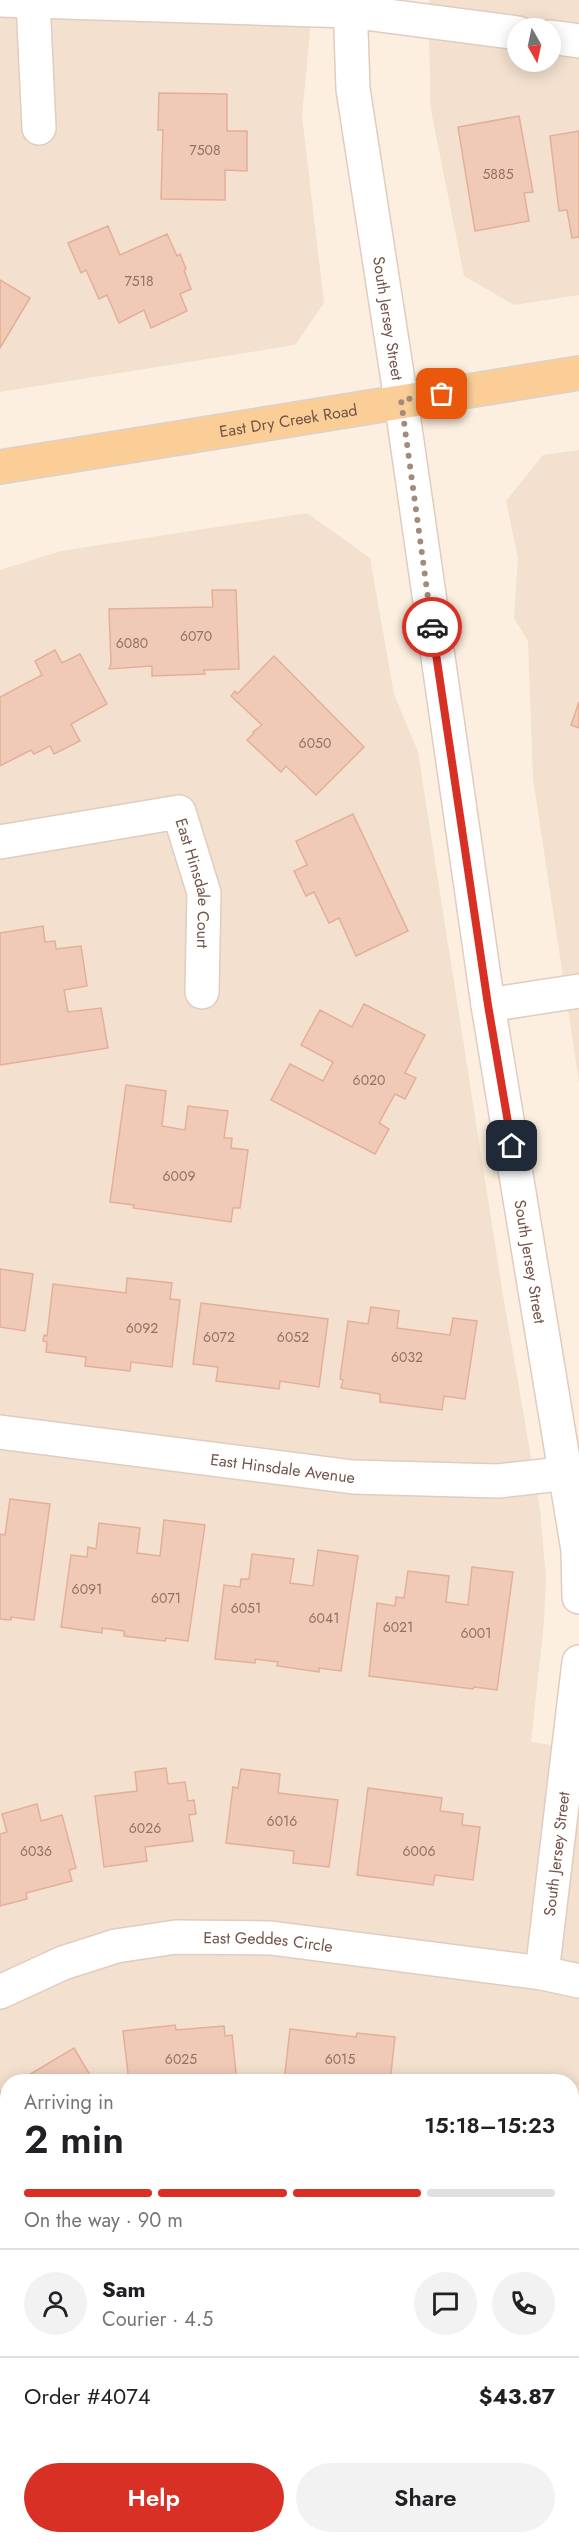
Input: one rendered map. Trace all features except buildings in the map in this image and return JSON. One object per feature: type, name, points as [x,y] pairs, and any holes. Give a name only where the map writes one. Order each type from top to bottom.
[{"type":"main road","name":"East Dry Creek Road","points":[[0,467],[401,400],[579,373]]},
{"type":"street","points":[[0,0],[349,5],[507,31]]},
{"type":"street","points":[[33,1],[39,128]]},
{"type":"street","name":"South Jersey Street","points":[[349,5],[353,88],[401,400],[488,1005],[573,1473],[579,1597]]},
{"type":"street","points":[[561,39],[579,41]]},
{"type":"street","name":"East Hinsdale Court","points":[[0,842],[179,812],[204,893],[202,992]]},
{"type":"street","points":[[488,1005],[579,991]]},
{"type":"street","name":"East Hinsdale Avenue","points":[[0,1432],[353,1477],[498,1480],[573,1473]]},
{"type":"street","name":"South Jersey Street","points":[[542,1973],[579,1662]]},
{"type":"street","name":"East Geddes Circle","points":[[0,1992],[63,1963],[106,1949],[176,1936],[271,1938],[542,1973],[579,1981]]},
{"type":"shaded area","points":[[0,0],[313,0],[302,116],[324,303],[295,345],[0,392]]},
{"type":"shaded area","points":[[429,0],[579,0],[579,295],[514,305],[464,276],[430,105]]},
{"type":"shaded area","points":[[579,450],[579,1082],[533,779],[528,641],[514,618],[518,558],[506,501],[543,455]]},
{"type":"shaded area","points":[[307,513],[370,558],[394,694],[418,752],[503,1295],[540,1509],[546,1577],[544,1623],[531,1742],[579,1749],[579,2074],[0,2074],[0,570],[61,551]]},
{"type":"way so far","points":[[432,627],[401,400],[442,394]]},
{"type":"route","points":[[432,627],[488,1005],[512,1146]]}]
